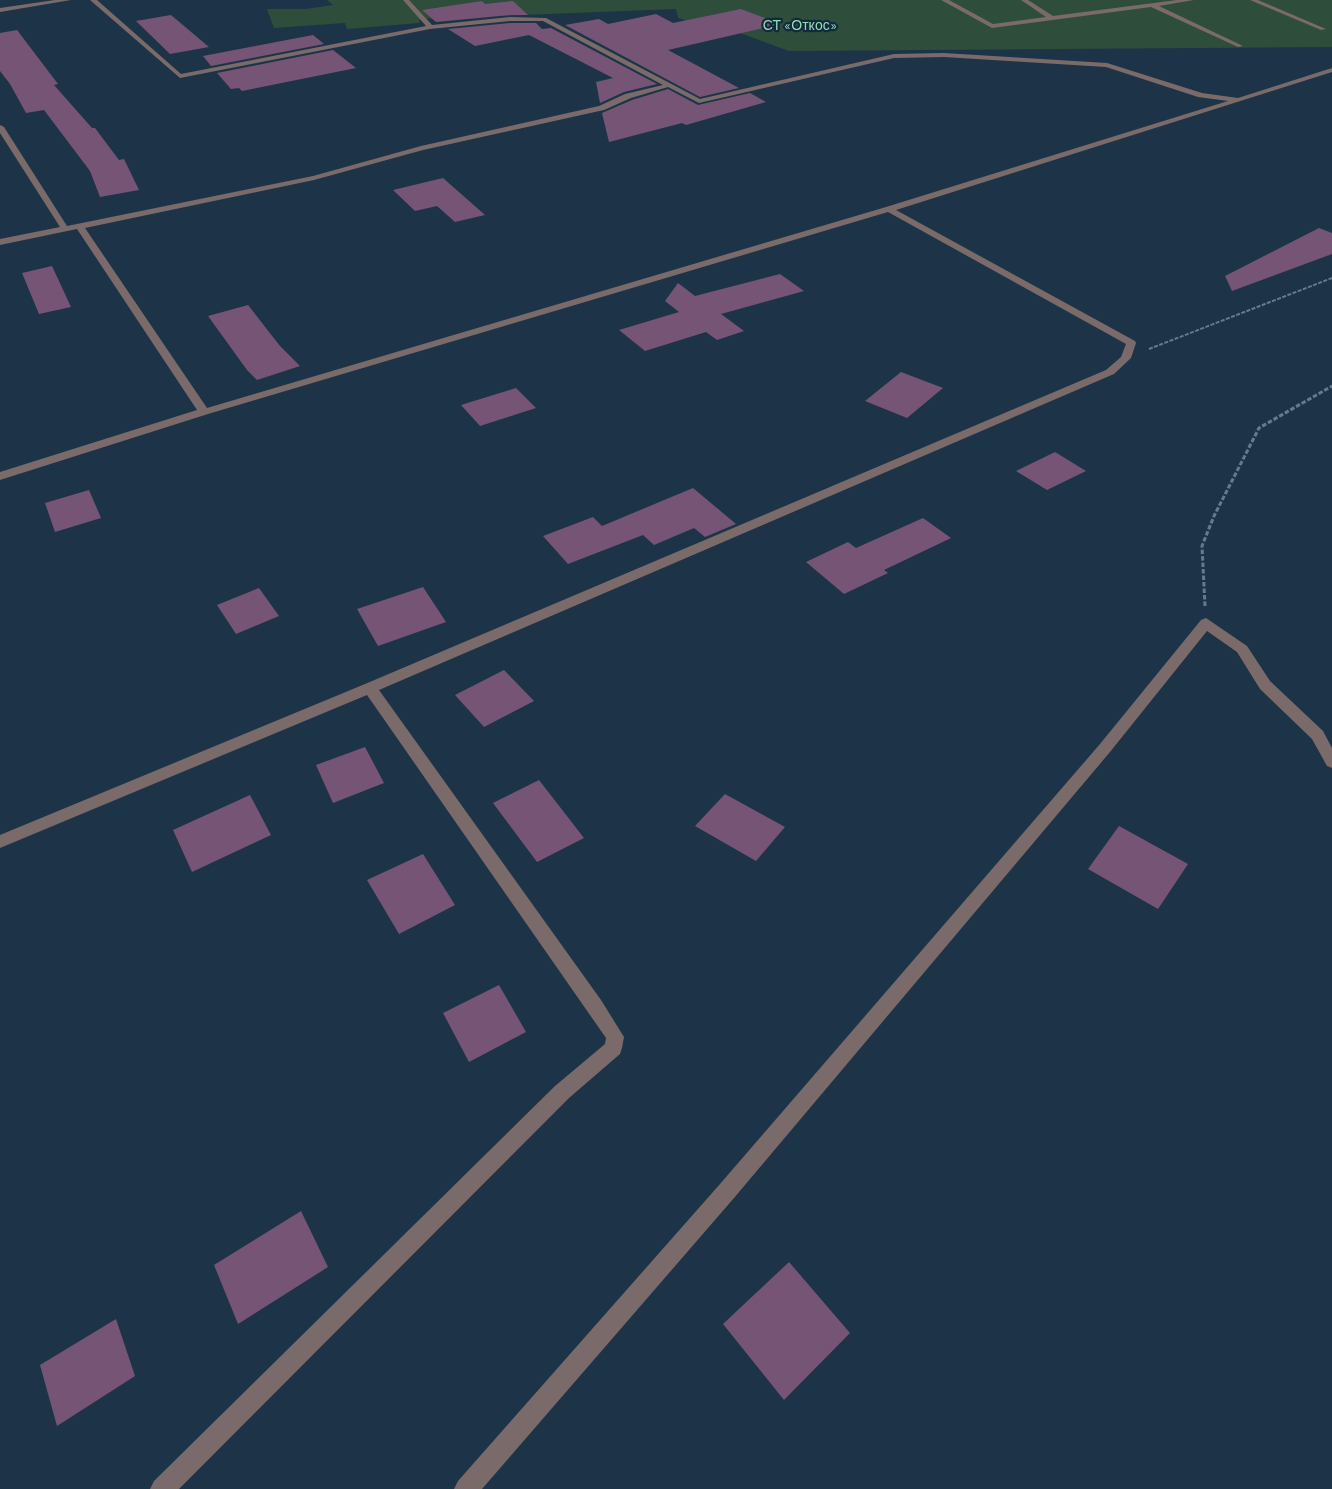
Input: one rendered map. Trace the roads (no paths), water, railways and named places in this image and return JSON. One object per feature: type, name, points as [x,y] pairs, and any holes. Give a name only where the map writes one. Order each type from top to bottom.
[{"type":"lane","points":[[0,10],[68,0]]},
{"type":"lane","points":[[93,0],[180,76],[430,27],[510,19],[544,19],[699,101],[894,56],[944,55],[1107,65],[1201,95],[1238,100]]},
{"type":"lane","points":[[406,0],[430,27]]},
{"type":"lane","points":[[944,0],[986,25],[992,26]]},
{"type":"lane","points":[[1024,0],[1052,18]]},
{"type":"lane","points":[[1142,0],[1240,46]]},
{"type":"lane","points":[[981,28],[1191,0]]},
{"type":"lane","points":[[1253,0],[1323,29]]},
{"type":"lane","points":[[0,476],[204,412],[889,208],[1332,70]]},
{"type":"lane","points":[[0,243],[314,178],[421,148],[601,108],[628,96],[669,85]]},
{"type":"lane","points":[[0,127],[65,229]]},
{"type":"lane","points":[[0,842],[370,688],[1110,372],[1126,358],[1131,343],[889,208]]},
{"type":"lane","points":[[80,226],[204,412]]},
{"type":"lane","points":[[466,1489],[781,1128],[1106,748],[1206,623],[1242,649],[1265,685],[1318,735],[1332,762]]},
{"type":"lane","points":[[162,1489],[562,1092],[614,1048],[615,1037],[595,1006],[370,688]]},
{"type":"park label","name":"СТ «Откос»","points":[[800,25]]}]
